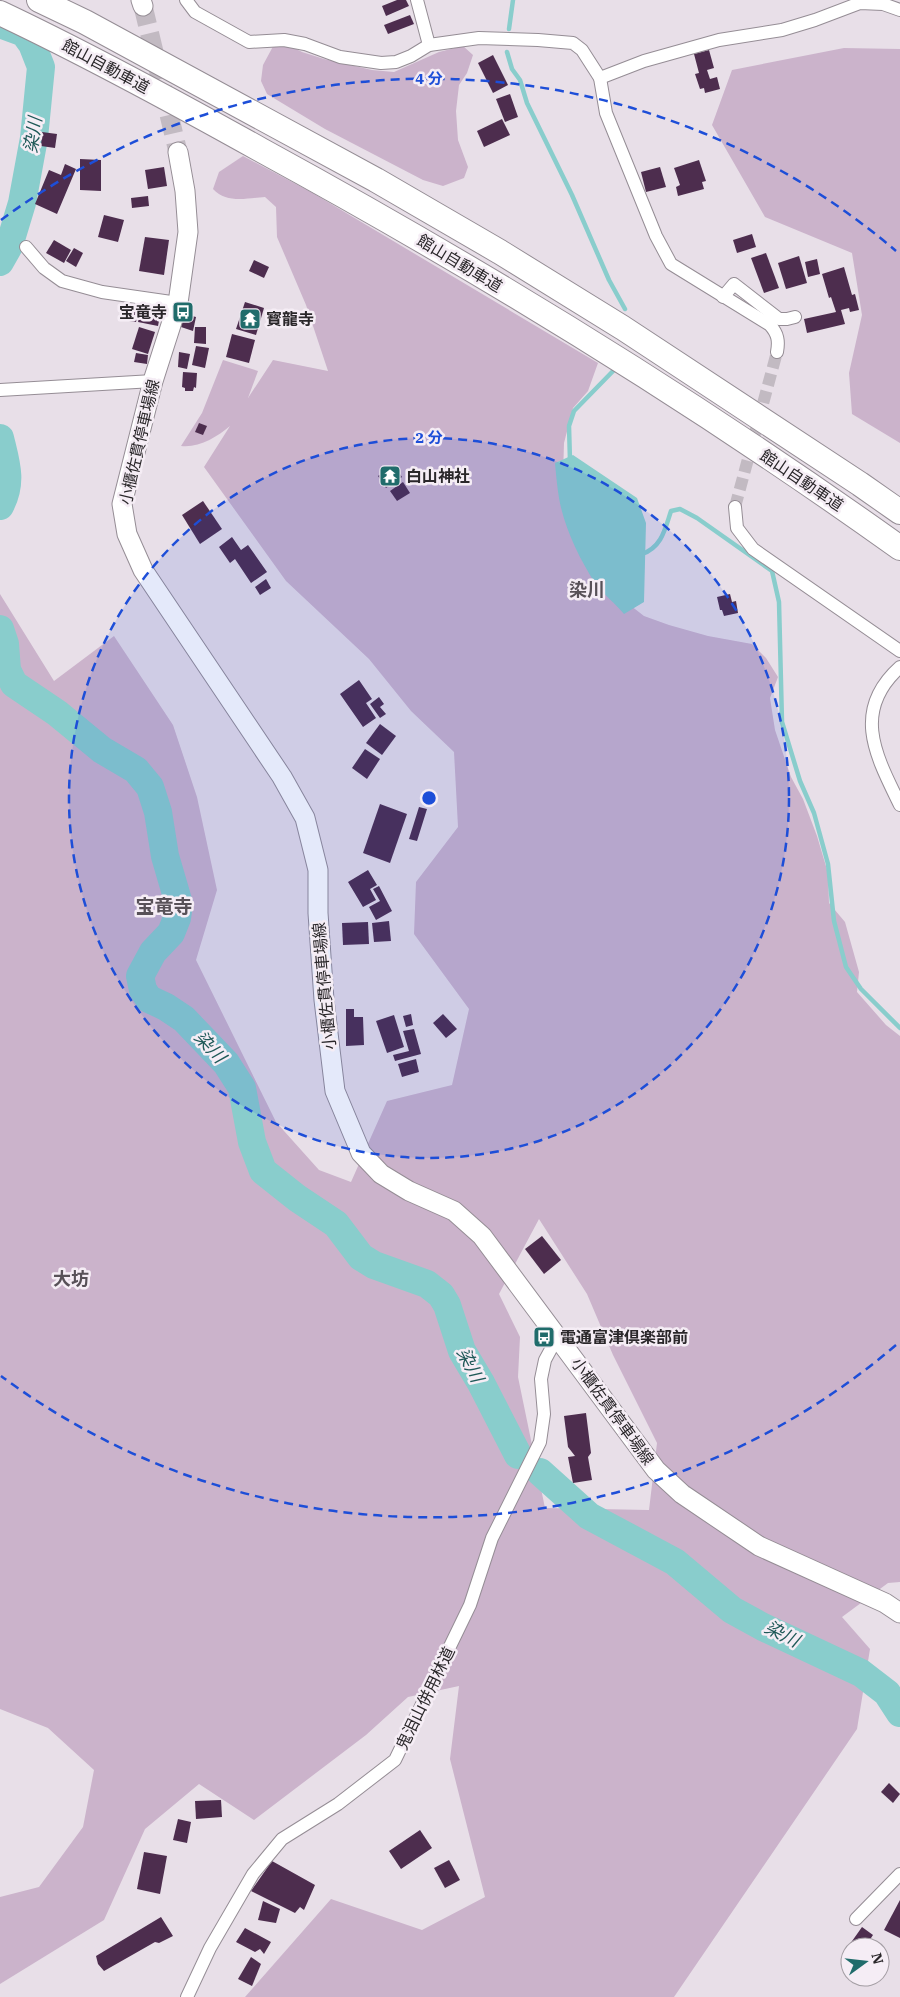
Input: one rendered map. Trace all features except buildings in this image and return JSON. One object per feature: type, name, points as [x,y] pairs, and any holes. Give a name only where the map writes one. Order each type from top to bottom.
[{"type":"highway","name":"館山自動車道","points":[[39,0],[85,22],[376,180],[500,252],[623,328],[900,512]]},
{"type":"highway","name":"館山自動車道","points":[[0,13],[72,47],[359,203],[480,274],[611,354],[844,508],[900,548]]},
{"type":"main road","name":"小櫃佐貫停車場線","points":[[178,152],[185,191],[188,232],[178,303],[153,381],[122,504],[127,534],[143,570],[282,777],[305,818],[318,870],[318,913],[324,1000],[335,1092],[361,1153],[381,1174],[409,1191],[454,1211],[482,1236],[656,1470],[682,1494],[759,1546],[885,1603],[900,1613]]},
{"type":"street","points":[[186,0],[195,12],[249,42],[284,40],[305,44],[340,56],[381,63],[396,62],[411,56],[429,45],[479,38],[573,43],[582,50],[600,78],[606,113],[656,236],[671,264],[770,325],[776,332],[779,342],[777,352]]},
{"type":"street","points":[[417,0],[429,45]]},
{"type":"street","points":[[600,78],[644,61],[719,40],[782,30],[860,3],[883,4],[900,10]]},
{"type":"street","points":[[26,247],[44,268],[62,281],[102,292],[178,303]]},
{"type":"street","points":[[723,297],[734,284],[779,319],[787,320],[795,317]]},
{"type":"street","points":[[0,390],[153,381]]},
{"type":"street","points":[[735,507],[737,528],[753,549],[900,651]]},
{"type":"street","points":[[900,667],[890,676],[880,692],[871,720],[875,749],[900,805]]},
{"type":"street","name":"鬼泪山併用林道","points":[[187,1997],[210,1948],[253,1874],[282,1839],[338,1804],[395,1760],[470,1606],[492,1538],[540,1442],[544,1414],[541,1379],[545,1360],[558,1336]]},
{"type":"street","points":[[856,1919],[900,1874]]},
{"type":"shaded area","points":[[277,39],[302,52],[324,59],[372,70],[394,72],[439,52],[463,46],[473,55],[467,73],[459,85],[456,111],[458,140],[468,167],[464,178],[443,186],[423,180],[325,129],[267,94],[261,81],[263,65]]},
{"type":"shaded area","points":[[844,48],[900,49],[900,443],[852,414],[849,373],[862,315],[852,253],[765,217],[712,125],[732,70]]},
{"type":"shaded area","points":[[243,156],[311,192],[598,363],[588,391],[573,408],[564,443],[563,476],[626,602],[644,616],[669,625],[708,636],[752,644],[766,658],[778,677],[770,698],[775,730],[791,777],[803,799],[817,836],[828,873],[829,903],[845,922],[859,972],[857,992],[886,1025],[900,1036],[900,1582],[888,1583],[842,1617],[870,1649],[857,1729],[674,1997],[245,1997],[331,1899],[422,1930],[485,1897],[450,1759],[459,1686],[408,1697],[366,1735],[254,1820],[199,1784],[145,1829],[104,1920],[0,1984],[0,1897],[39,1887],[83,1827],[94,1770],[48,1728],[0,1709],[0,594],[54,681],[114,636],[173,725],[197,797],[217,890],[196,960],[276,1122],[319,1170],[351,1182],[387,1101],[452,1085],[469,1009],[414,934],[416,882],[458,827],[454,752],[411,711],[369,659],[286,581],[204,467],[230,426],[207,441],[181,446],[202,413],[223,360],[258,371],[248,398],[273,360],[328,371],[306,305],[277,237],[276,207],[265,197],[238,199],[224,197],[219,194],[213,189],[219,172]],"holes":[[[539,1219],[587,1294],[613,1355],[657,1443],[649,1510],[545,1508],[518,1377],[520,1337],[499,1294]]]},
{"type":"water","points":[[573,455],[637,498],[646,523],[644,602],[624,614],[595,583],[578,553],[564,520],[559,498],[555,463]]},
{"type":"waterway","points":[[509,29],[513,0]]},
{"type":"waterway","name":"染川","points":[[0,24],[24,33],[32,44],[41,67],[34,138],[22,203],[9,246],[0,262]]},
{"type":"waterway","points":[[507,52],[512,69],[520,80],[527,103],[572,195],[609,280],[625,309]]},
{"type":"waterway","points":[[570,461],[569,426],[574,411],[615,369]]},
{"type":"waterway","name":"染川","points":[[0,438],[7,472],[6,489],[0,506]]},
{"type":"waterway","points":[[642,554],[654,547],[662,537],[671,511],[680,509],[697,518],[772,571],[779,602],[782,722],[800,781],[814,813],[828,864],[834,921],[846,967],[861,989],[900,1028]]},
{"type":"waterway","name":"染川","points":[[0,629],[5,644],[7,670],[14,684],[57,713],[102,750],[136,770],[150,787],[158,812],[165,856],[179,904],[177,918],[171,933],[153,952],[140,976],[143,990],[149,999],[184,1019],[226,1063],[242,1088],[252,1142],[263,1171],[297,1198],[336,1224],[361,1257],[374,1265],[427,1284],[441,1295],[447,1305],[462,1351],[481,1383],[518,1455]]},
{"type":"waterway","name":"染川","points":[[540,1472],[589,1516],[675,1562],[732,1610],[763,1627],[861,1673],[887,1693],[900,1713]]},
{"type":"tunnel","points":[[143,6],[178,152]]},
{"type":"tunnel","points":[[735,507],[777,352]]},
{"type":"place","name":"宝竜寺","points":[[183,312]]},
{"type":"place","name":"寳龍寺","points":[[250,319]]},
{"type":"place","name":"白山神社","points":[[390,476]]},
{"type":"place","name":"電通富津倶楽部前","points":[[544,1337]]},
{"type":"district","name":"染川","points":[[587,590]]},
{"type":"district","name":"宝竜寺","points":[[164,906]]},
{"type":"district","name":"大坊","points":[[71,1279]]}]
